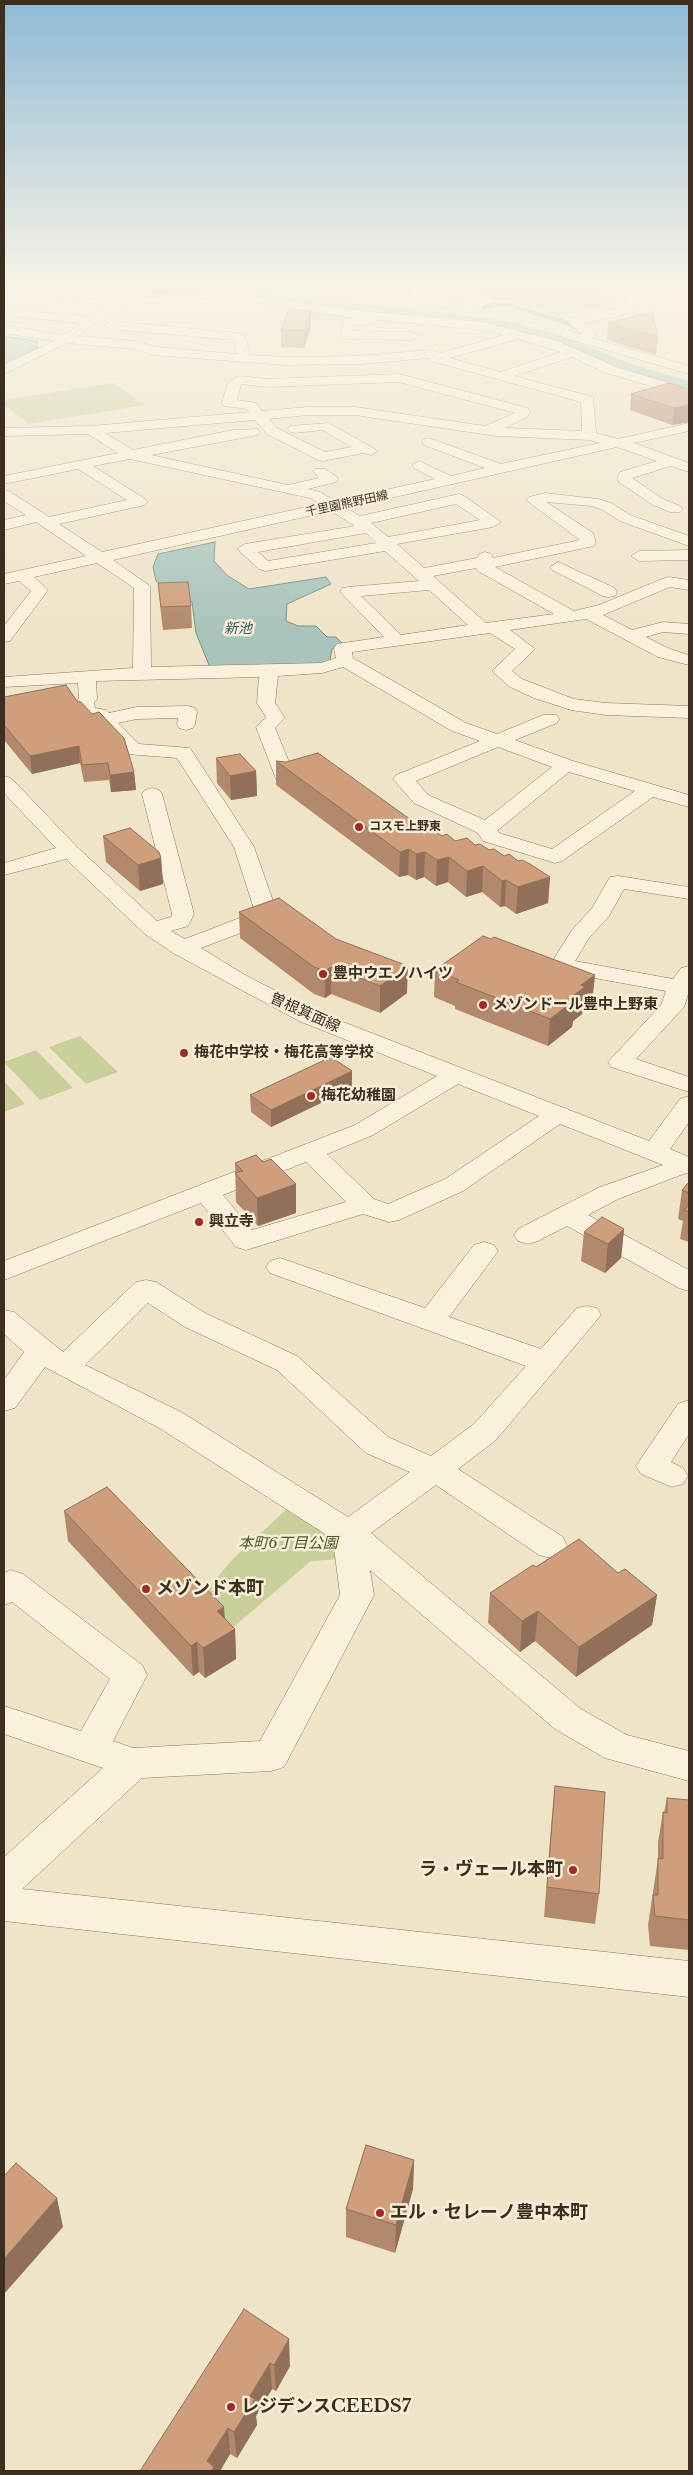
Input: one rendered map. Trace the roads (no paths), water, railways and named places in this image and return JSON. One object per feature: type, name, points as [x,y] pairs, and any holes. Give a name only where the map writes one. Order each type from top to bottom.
[{"type":"street","points":[[230,400],[229,403],[251,406],[272,431],[324,456],[365,448]]},
{"type":"street","points":[[305,400],[308,411]]},
{"type":"street","points":[[414,420],[474,400]]},
{"type":"street","points":[[483,431],[512,421],[522,414],[523,411],[484,400]]},
{"type":"street","points":[[588,400],[586,422],[590,436]]},
{"type":"street","points":[[4,432],[97,434],[308,411],[388,412],[414,420],[483,431],[520,435],[590,436],[674,461],[687,476]]},
{"type":"street","points":[[378,428],[388,412]]},
{"type":"street","points":[[4,480],[233,434],[324,426],[382,455]]},
{"type":"street","name":"千里園熊野田線","points":[[4,579],[503,470],[689,427]]},
{"type":"street","points":[[342,436],[360,432]]},
{"type":"street","points":[[65,445],[97,434],[132,455],[315,495],[364,524],[427,579],[488,628],[526,649],[501,671],[516,683],[540,694],[571,704],[606,709],[689,712]]},
{"type":"street","points":[[429,442],[503,470]]},
{"type":"street","points":[[171,464],[202,456]]},
{"type":"street","points":[[674,461],[625,475],[624,479],[658,502],[685,510]]},
{"type":"street","points":[[4,524],[42,520],[140,502],[81,465]]},
{"type":"street","points":[[419,465],[450,481]]},
{"type":"street","points":[[292,489],[331,479],[320,472]]},
{"type":"street","points":[[4,494],[142,586],[142,673]]},
{"type":"street","points":[[397,640],[348,592],[427,579],[485,563],[588,543],[586,536],[534,500],[545,497],[593,502],[606,506],[625,518],[689,541]]},
{"type":"street","points":[[459,499],[492,522],[450,529],[388,543],[265,566],[244,549],[364,524],[459,499]]},
{"type":"street","points":[[450,529],[486,558],[484,568],[502,579],[664,653],[689,660]]},
{"type":"street","points":[[639,556],[689,555]]},
{"type":"street","points":[[502,579],[587,560]]},
{"type":"street","points":[[558,566],[609,592]]},
{"type":"street","points":[[4,637],[40,590],[22,575]]},
{"type":"street","points":[[345,660],[343,648],[580,615],[605,609],[668,582],[689,585]]},
{"type":"street","points":[[630,636],[663,627],[689,629]]},
{"type":"street","points":[[4,682],[142,673],[269,671],[322,668],[345,660],[459,726],[497,742],[566,765],[689,801]]},
{"type":"street","points":[[269,671],[266,703],[276,718],[266,727],[286,779]]},
{"type":"street","points":[[86,676],[86,712],[99,714],[134,750],[183,752],[244,847],[267,914],[181,948]]},
{"type":"street","points":[[105,720],[137,713],[188,712],[186,724]]},
{"type":"street","points":[[550,719],[403,779],[421,799],[487,829],[490,837],[555,857],[651,789]]},
{"type":"street","points":[[487,829],[566,765]]},
{"type":"street","name":"曽根箕面線","points":[[4,782],[70,851],[153,929],[181,948],[237,980],[306,1016],[686,1164]]},
{"type":"street","points":[[152,794],[182,914],[180,921],[153,929]]},
{"type":"street","points":[[4,869],[70,851]]},
{"type":"street","points":[[689,893],[618,882],[601,911],[580,935],[561,964],[682,995],[620,1062],[689,1085]]},
{"type":"street","points":[[4,1271],[364,1130],[458,1074]]},
{"type":"street","points":[[656,1152],[689,1104]]},
{"type":"street","points":[[310,1152],[364,1205],[389,1214],[454,1185],[559,1114]]},
{"type":"street","points":[[528,1235],[609,1193],[686,1164]]},
{"type":"street","points":[[206,1192],[246,1241],[364,1205]]},
{"type":"street","points":[[567,1215],[689,1282]]},
{"type":"street","points":[[431,1321],[484,1251]]},
{"type":"street","points":[[280,1267],[546,1362]]},
{"type":"street","points":[[4,1401],[53,1359],[146,1289],[195,1320],[287,1363],[377,1445],[434,1470],[551,1546]]},
{"type":"street","points":[[349,1534],[485,1432],[587,1315]]},
{"type":"street","points":[[4,1319],[53,1359],[172,1422],[349,1534],[568,1719],[618,1747],[689,1766]]},
{"type":"street","points":[[672,1476],[652,1466],[689,1411]]},
{"type":"street","points":[[4,1720],[133,1763],[271,1756],[357,1595],[349,1534]]},
{"type":"street","points":[[4,1592],[11,1583],[130,1675],[90,1749]]},
{"type":"street","points":[[4,1882],[133,1763]]},
{"type":"street","points":[[4,1904],[689,1979]]},
{"type":"water","name":"新池","points":[[215,542],[214,561],[228,576],[249,589],[326,577],[331,584],[287,604],[286,621],[298,626],[316,626],[327,637],[336,637],[342,643],[332,649],[330,660],[317,666],[220,670],[209,665],[196,633],[192,602],[156,581],[153,567],[158,554]]},
{"type":"place","name":"コスモ上野東","points":[[359,827]]},
{"type":"place","name":"豊中ウエノハイツ","points":[[323,974]]},
{"type":"place","name":"メゾンドール豊中上野東","points":[[483,1005]]},
{"type":"place","name":"梅花中学校・梅花高等学校","points":[[184,1053]]},
{"type":"place","name":"梅花幼稚園","points":[[311,1096]]},
{"type":"place","name":"興立寺","points":[[199,1222]]},
{"type":"place","name":"メゾンド本町","points":[[146,1589]]},
{"type":"place","name":"ラ・ヴェール本町","points":[[573,1870]]},
{"type":"place","name":"エル・セレーノ豊中本町","points":[[380,2213]]},
{"type":"place","name":"レジデンスCEEDS7","points":[[231,2407]]},
{"type":"park label","name":"本町6丁目公園","points":[[288,1544]]}]
